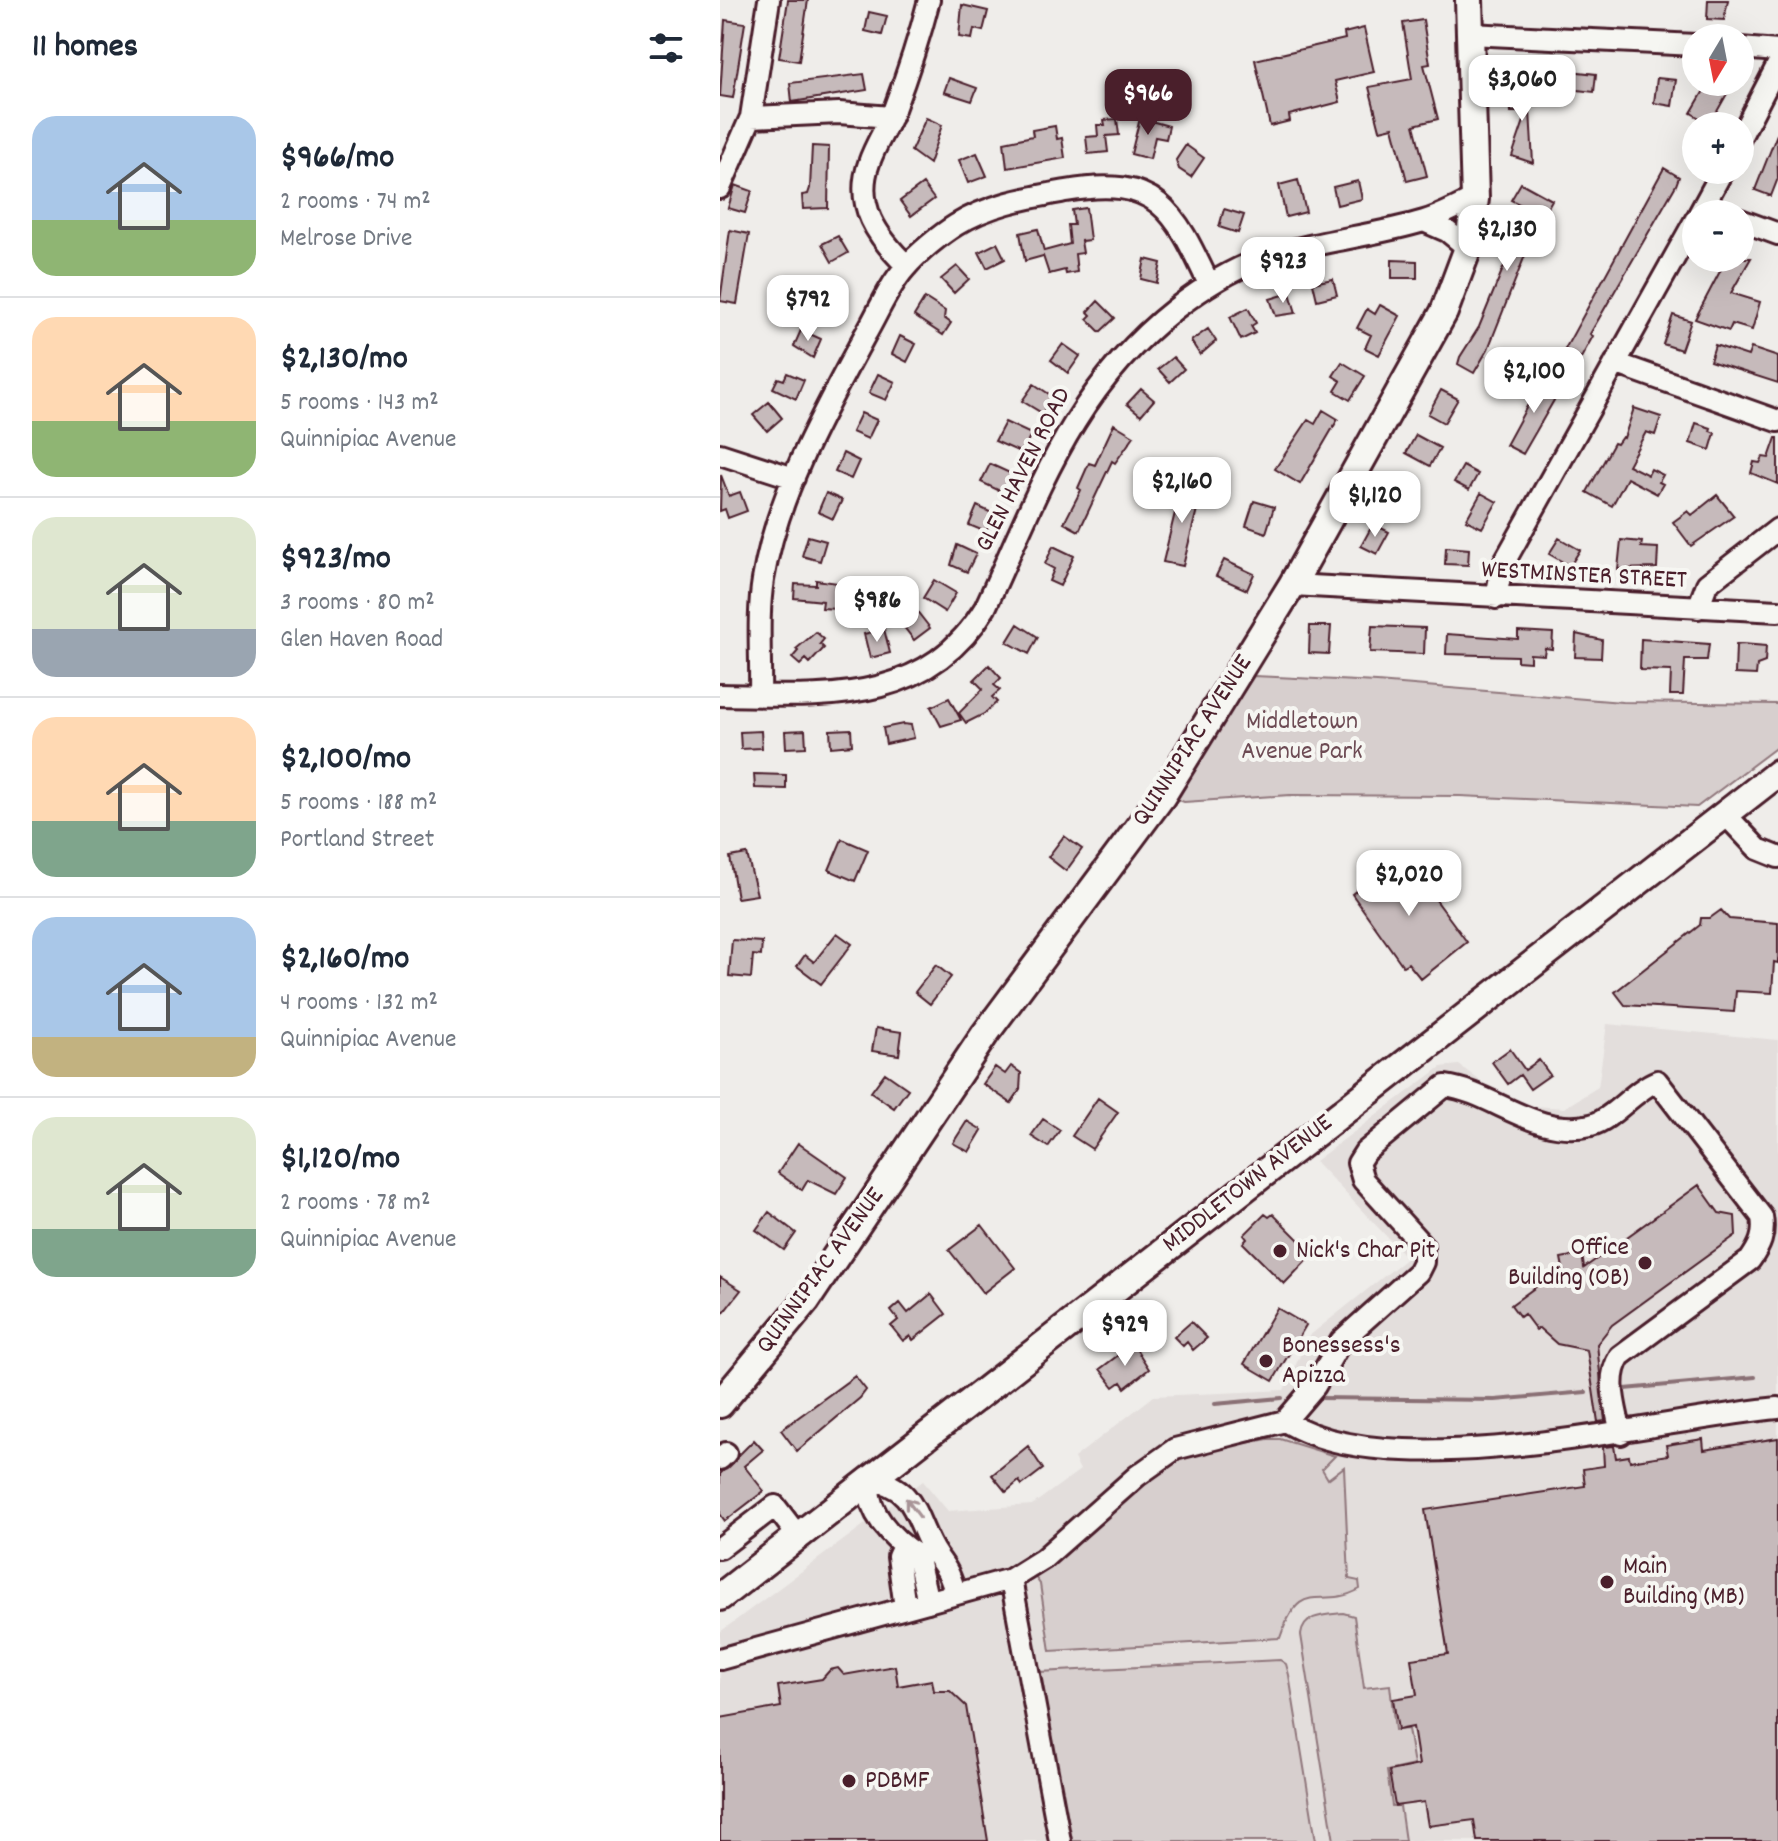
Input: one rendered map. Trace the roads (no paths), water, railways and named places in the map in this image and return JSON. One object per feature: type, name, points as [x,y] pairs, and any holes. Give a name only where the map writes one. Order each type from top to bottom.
[{"type":"main road","name":"QUINNIPIAC AVENUE","points":[[720,1404],[806,1301],[985,1034],[1162,796],[1292,585],[1444,312],[1468,248],[1475,199],[1469,0]]},
{"type":"main road","name":"MIDDLETOWN AVENUE","points":[[720,1597],[1778,773]]},
{"type":"street","points":[[720,188],[751,117],[769,0]]},
{"type":"street","points":[[907,266],[870,222],[863,185],[869,162],[891,117],[918,46],[929,0]]},
{"type":"street","points":[[1470,34],[1682,44]]},
{"type":"street","points":[[1754,49],[1778,51]]},
{"type":"street","points":[[1753,112],[1778,64]]},
{"type":"street","points":[[751,117],[839,113],[891,117]]},
{"type":"street","points":[[760,695],[762,582],[775,530],[794,478],[845,372],[907,266],[955,226],[1008,201],[1105,186],[1127,188],[1145,195],[1174,216],[1209,284]]},
{"type":"street","name":"GLEN HAVEN ROAD","points":[[720,695],[884,686],[910,679],[949,653],[966,637],[985,608],[1083,404],[1142,335],[1209,284],[1262,259],[1424,221],[1475,199]]},
{"type":"street","points":[[1424,221],[1447,231],[1468,248]]},
{"type":"street","points":[[1754,225],[1778,234]]},
{"type":"street","points":[[1496,598],[1502,566],[1682,243]]},
{"type":"street","points":[[1615,363],[1778,421]]},
{"type":"street","points":[[720,454],[794,478]]},
{"type":"street","points":[[1698,608],[1707,584],[1778,529]]},
{"type":"street","name":"WESTMINSTER STREET","points":[[1292,585],[1778,611]]},
{"type":"street","points":[[1725,814],[1758,849],[1778,857]]},
{"type":"street","points":[[720,1659],[1011,1579],[1043,1559],[1137,1476],[1175,1449],[1285,1421],[1315,1386],[1341,1341],[1403,1288],[1423,1262],[1423,1246],[1363,1180],[1358,1163],[1365,1152],[1445,1086],[1464,1088],[1508,1113],[1571,1126],[1594,1125],[1643,1086],[1657,1081],[1762,1217],[1764,1229],[1760,1246],[1750,1260],[1620,1356],[1612,1368],[1621,1434]]},
{"type":"street","points":[[1285,1421],[1306,1434],[1329,1442],[1445,1450],[1621,1434],[1778,1408]]},
{"type":"street","points":[[870,1480],[898,1488],[923,1522],[937,1556],[946,1563],[929,1601],[898,1557],[903,1546],[872,1509],[867,1494],[870,1480]]},
{"type":"street","points":[[747,1576],[721,1549],[775,1506],[798,1536]]},
{"type":"street","points":[[1011,1579],[1060,1841]]},
{"type":"waterway","points":[[1625,1389],[1755,1377]]},
{"type":"waterway","points":[[1320,1398],[1495,1400],[1586,1392]]},
{"type":"waterway","points":[[1215,1404],[1282,1398]]},
{"type":"place","name":"Nick's Char Pit","points":[[1280,1251]]},
{"type":"place","name":"Office Building (OB)","points":[[1645,1263]]},
{"type":"place","name":"Bonessess's Apizza","points":[[1266,1361]]},
{"type":"place","name":"Main Building (MB)","points":[[1607,1582]]},
{"type":"place","name":"PDBMF","points":[[849,1781]]},
{"type":"park label","name":"Middletown Avenue Park","points":[[1302,737]]}]
